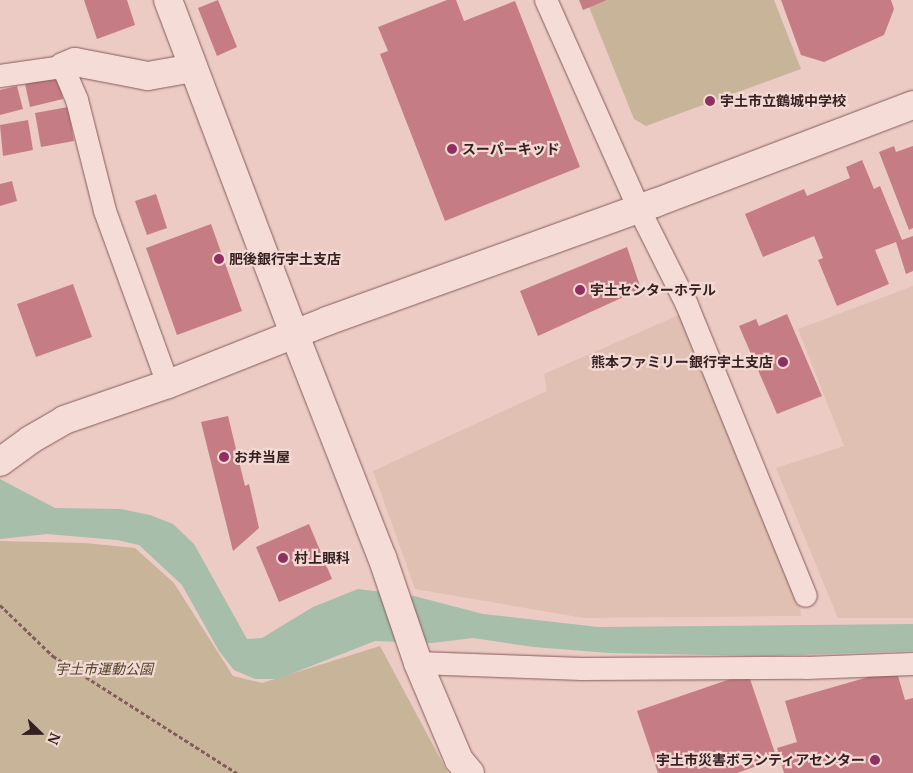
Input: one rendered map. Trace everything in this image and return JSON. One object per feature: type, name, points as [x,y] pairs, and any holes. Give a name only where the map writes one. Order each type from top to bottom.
[{"type":"street","points":[[168,0],[294,334],[382,557],[418,663],[460,760],[470,773]]},
{"type":"street","points":[[546,0],[639,209],[687,305],[806,596]]},
{"type":"street","points":[[0,76],[63,67],[75,62],[148,76],[193,68]]},
{"type":"street","points":[[63,67],[77,100],[105,211],[168,384]]},
{"type":"street","points":[[0,462],[30,440],[64,420],[168,384],[294,334],[639,209],[913,105]]},
{"type":"street","points":[[418,663],[582,669],[806,668],[913,664]]},
{"type":"path","points":[[0,605],[53,656],[237,773]]},
{"type":"shaded area","points":[[913,286],[913,618],[838,618],[776,468],[844,446],[798,329]]},
{"type":"shaded area","points":[[686,312],[799,597],[801,616],[584,618],[415,589],[373,471],[547,391],[544,374]]},
{"type":"shaded area","points":[[0,479],[55,508],[121,509],[150,515],[173,524],[194,544],[247,639],[262,638],[313,607],[358,589],[414,596],[483,614],[598,627],[913,624],[913,651],[768,656],[609,653],[534,647],[473,638],[432,643],[375,641],[278,679],[255,679],[234,670],[219,651],[182,585],[139,545],[117,540],[47,534],[0,539]]},
{"type":"green space","points":[[607,0],[774,0],[801,69],[646,126],[634,119],[589,7]]},
{"type":"green space","name":"宇土市運動公園","points":[[0,541],[85,543],[135,548],[174,583],[233,676],[262,683],[380,646],[448,773],[0,773]]},
{"type":"building","points":[[84,0],[127,0],[135,25],[97,39]]},
{"type":"building","points":[[218,0],[237,47],[217,56],[198,8]]},
{"type":"building","points":[[447,0],[456,0],[464,21],[515,1],[580,167],[445,221],[380,54],[388,51],[378,27]]},
{"type":"building","points":[[579,0],[607,0],[583,10]]},
{"type":"building","points":[[781,0],[891,0],[894,9],[884,35],[824,62],[801,55]]},
{"type":"building","points":[[57,76],[63,99],[30,107],[25,84]]},
{"type":"building","points":[[17,86],[23,109],[0,115],[0,90]]},
{"type":"building","points":[[68,107],[74,141],[41,147],[35,113]]},
{"type":"building","points":[[28,120],[33,150],[3,156],[0,125]]},
{"type":"building","points":[[894,146],[896,152],[913,146],[913,228],[909,230],[879,152]]},
{"type":"building","points":[[862,160],[874,189],[880,186],[902,240],[913,236],[913,271],[906,274],[896,242],[875,250],[889,284],[837,306],[818,260],[823,258],[814,236],[763,257],[745,214],[804,189],[807,196],[850,178],[846,167]]},
{"type":"building","points":[[12,181],[17,201],[0,206],[0,184]]},
{"type":"building","points":[[156,194],[167,228],[147,235],[135,201]]},
{"type":"building","points":[[211,224],[242,311],[177,335],[146,248]]},
{"type":"building","points":[[627,247],[641,289],[538,336],[520,291]]},
{"type":"building","points":[[73,284],[92,337],[36,357],[17,304]]},
{"type":"building","points":[[787,314],[822,396],[777,414],[739,326],[756,319],[759,326]]},
{"type":"building","points":[[228,416],[245,486],[249,484],[259,528],[233,551],[201,422]]},
{"type":"building","points":[[309,524],[332,579],[279,602],[256,547]]},
{"type":"building","points":[[896,669],[905,700],[913,698],[913,773],[784,773],[777,748],[797,742],[785,701]]},
{"type":"building","points":[[748,673],[777,759],[737,773],[658,773],[637,711]]},
{"type":"place","name":"宇土市立鶴城中学校","points":[[710,101]]},
{"type":"place","name":"スーパーキッド","points":[[452,149]]},
{"type":"place","name":"肥後銀行宇土支店","points":[[219,259]]},
{"type":"place","name":"宇土センターホテル","points":[[580,290]]},
{"type":"place","name":"熊本ファミリー銀行宇土支店","points":[[783,362]]},
{"type":"place","name":"お弁当屋","points":[[224,457]]},
{"type":"place","name":"村上眼科","points":[[283,558]]},
{"type":"place","name":"宇土市災害ボランティアセンター","points":[[875,760]]}]
